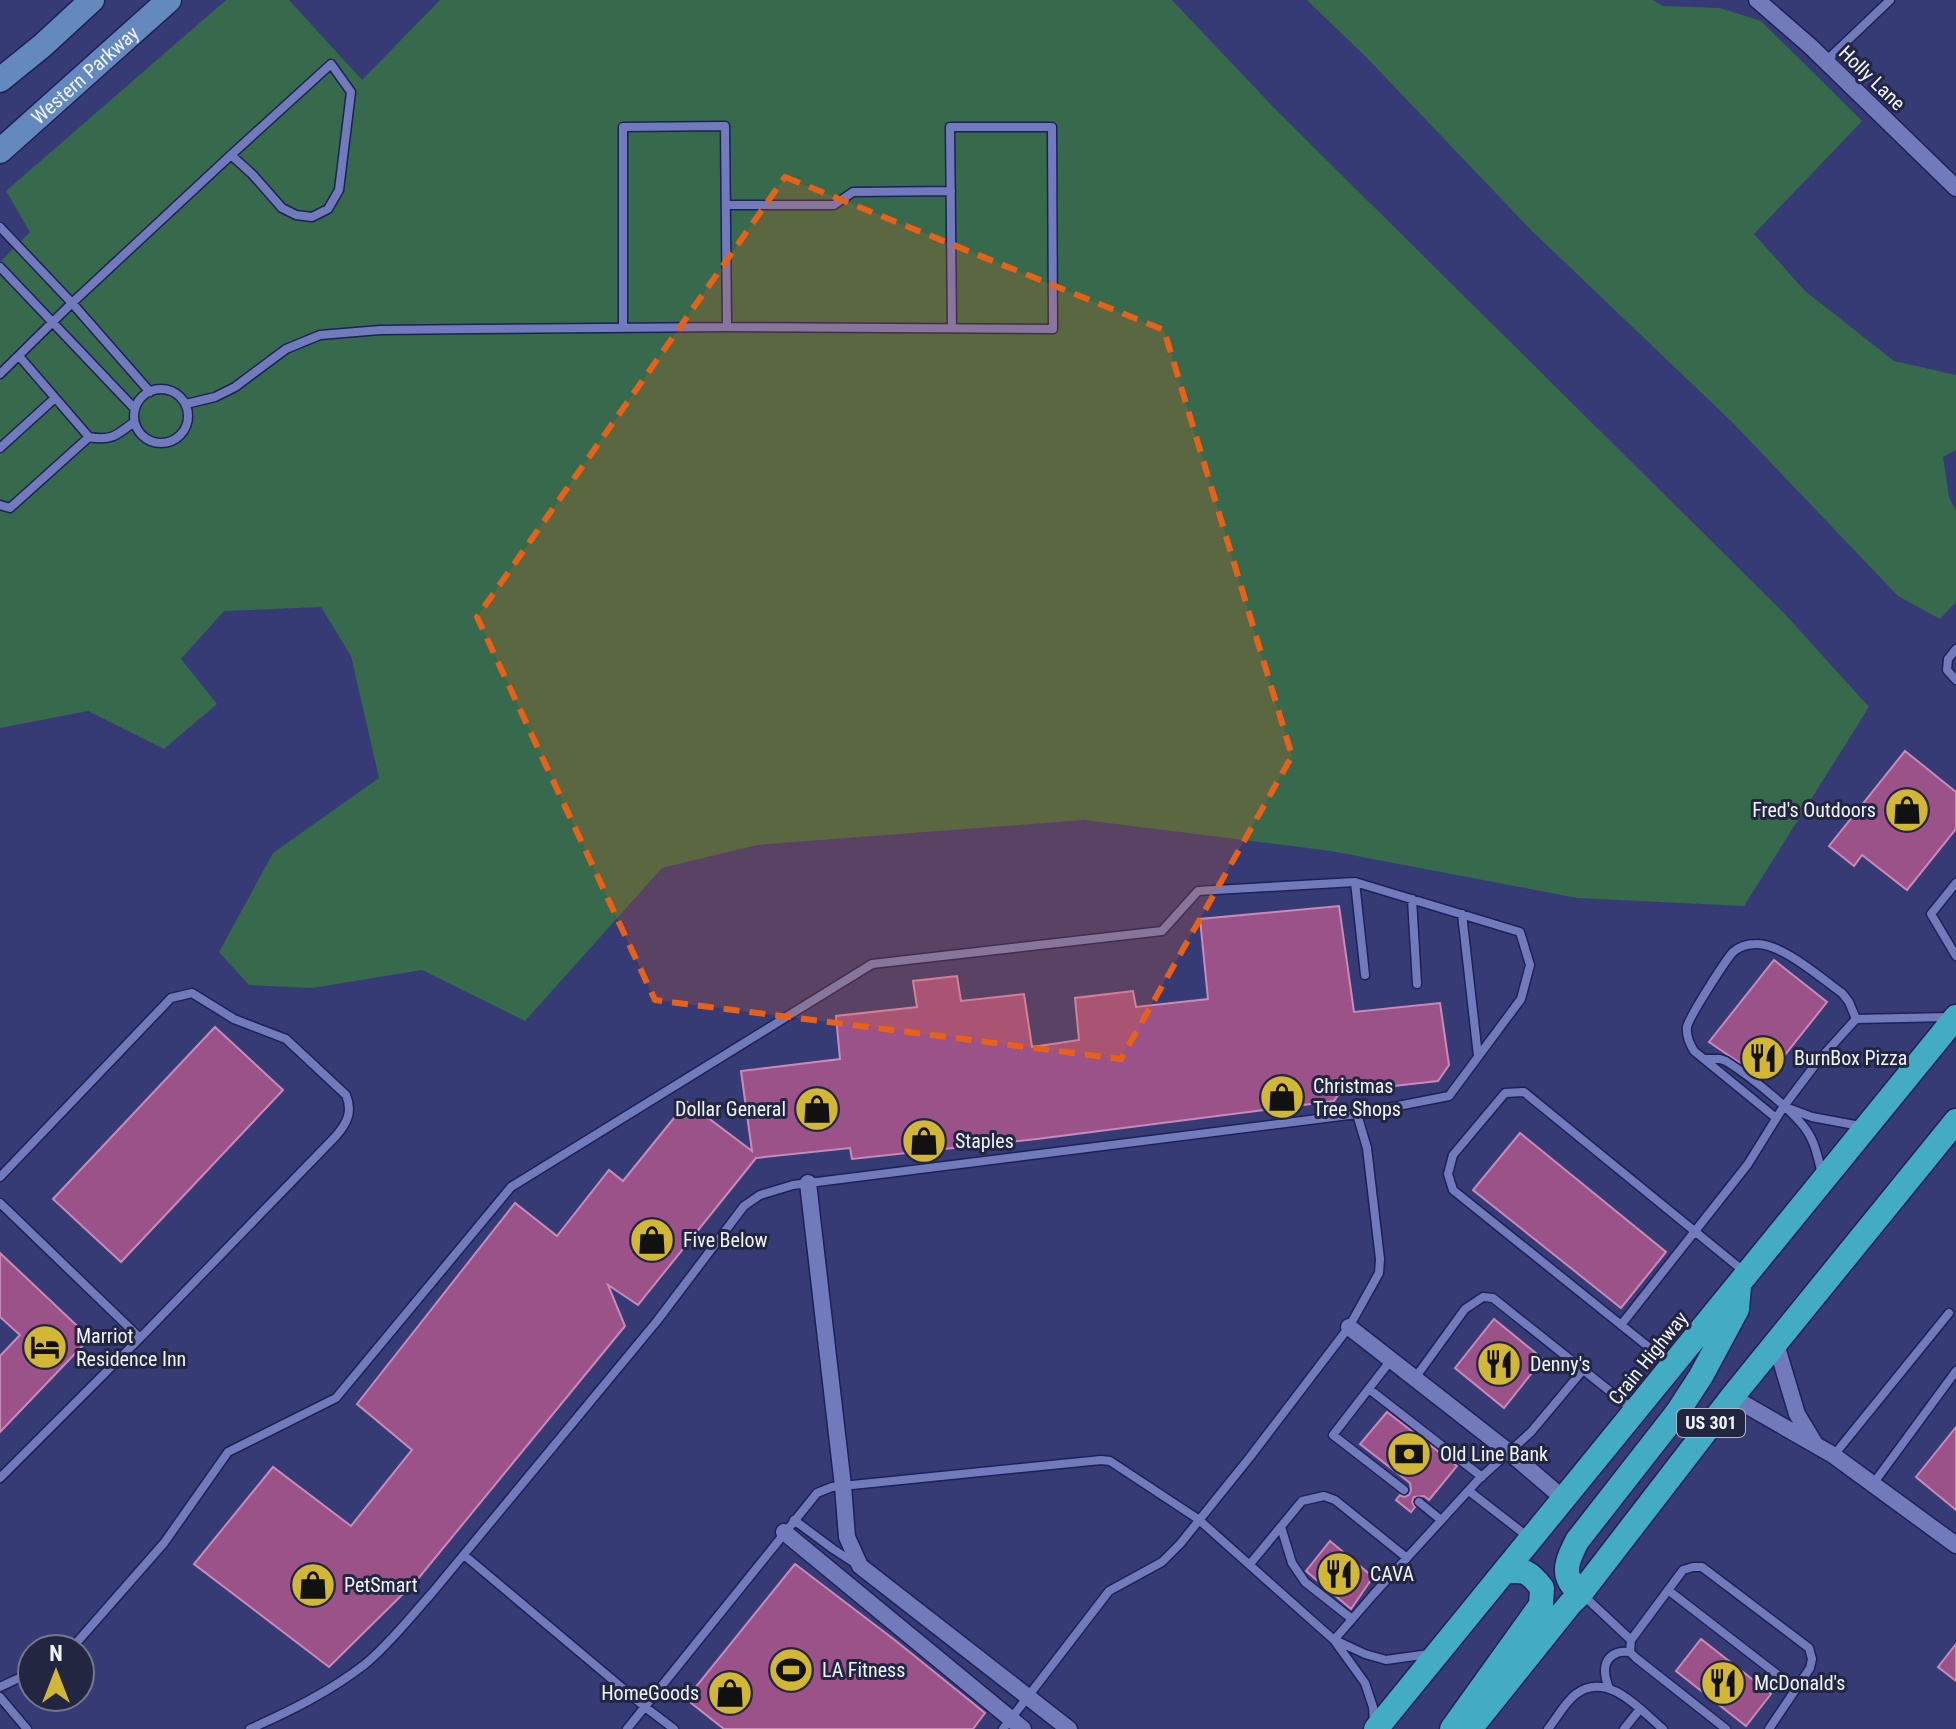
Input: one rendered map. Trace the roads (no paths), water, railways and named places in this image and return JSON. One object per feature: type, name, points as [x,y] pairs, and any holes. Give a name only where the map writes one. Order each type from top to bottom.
[{"type":"highway","name":"Crain Highway","points":[[1375,1729],[1956,1017]]},
{"type":"highway","name":"US 301","points":[[1470,1729],[1581,1593],[1732,1397],[1956,1121]]},
{"type":"highway","points":[[1581,1593],[1570,1585],[1567,1573],[1568,1559],[1577,1541],[1677,1413],[1701,1376],[1737,1309],[1743,1279]]},
{"type":"highway","points":[[1452,1729],[1541,1605],[1542,1588],[1537,1580],[1520,1570],[1504,1572]]},
{"type":"main road","points":[[0,80],[92,0]]},
{"type":"main road","name":"Western Parkway","points":[[0,151],[169,0]]},
{"type":"street","name":"Holly Lane","points":[[1757,0],[1826,61],[1956,188]]},
{"type":"street","points":[[808,1183],[847,1537],[860,1566],[1069,1729]]},
{"type":"street","points":[[1349,1327],[1564,1499]]},
{"type":"street","points":[[1776,1344],[1797,1414],[1816,1445]]},
{"type":"street","points":[[1732,1397],[1833,1455],[1956,1545]]},
{"type":"street","points":[[789,1526],[1012,1726]]},
{"type":"lane","points":[[1826,61],[1890,0]]},
{"type":"lane","points":[[0,374],[72,303],[231,155],[331,64],[351,92],[339,190],[328,209],[312,217],[296,215],[282,208],[231,155]]},
{"type":"lane","points":[[623,328],[623,127],[725,126],[727,327]]},
{"type":"lane","points":[[186,404],[215,397],[235,387],[286,349],[320,335],[396,330],[727,327],[1053,329],[1052,127],[950,127],[952,328]]},
{"type":"lane","points":[[726,205],[834,205],[853,192],[951,191]]},
{"type":"lane","points":[[0,227],[150,392]]},
{"type":"lane","points":[[0,267],[135,409]]},
{"type":"lane","points":[[19,356],[89,437],[107,440],[134,422]]},
{"type":"lane","points":[[166,389],[186,404],[188,423],[178,438],[161,444],[144,438],[138,431],[134,422],[135,409],[150,392],[166,389]]},
{"type":"lane","points":[[0,448],[55,398]]},
{"type":"lane","points":[[0,505],[10,508],[89,437]]},
{"type":"lane","points":[[1956,649],[1948,659],[1947,670],[1956,680]]},
{"type":"lane","points":[[1355,882],[1365,975]]},
{"type":"lane","points":[[85,1633],[164,1543],[228,1452],[336,1398],[511,1187],[872,964],[1162,931],[1198,891],[1355,882],[1520,932],[1530,965],[1521,999],[1449,1096],[1357,1114],[793,1185],[760,1195],[744,1206],[657,1321],[464,1555],[366,1663],[320,1695],[250,1729]]},
{"type":"lane","points":[[1956,883],[1931,914],[1956,956]]},
{"type":"lane","points":[[1412,899],[1417,984]]},
{"type":"lane","points":[[1462,914],[1478,1056]]},
{"type":"lane","points":[[1776,1118],[1694,1051],[1687,1034],[1689,1019],[1733,952],[1745,944],[1760,943],[1777,948],[1842,993],[1856,1019]]},
{"type":"lane","points":[[0,1177],[171,998],[183,994],[192,993],[234,1019],[286,1039],[346,1095],[349,1103],[347,1123],[336,1136],[169,1310],[0,1478]]},
{"type":"lane","points":[[1621,1325],[1748,1164],[1784,1106],[1818,1061],[1856,1019],[1956,1017]]},
{"type":"lane","points":[[1704,1059],[1726,1061],[1784,1106],[1811,1136],[1823,1179]]},
{"type":"lane","points":[[1672,1365],[1453,1190],[1448,1174],[1453,1155],[1505,1093],[1524,1092],[1694,1231],[1743,1279]]},
{"type":"lane","points":[[1784,1106],[1812,1117],[1866,1127]]},
{"type":"lane","points":[[1012,1726],[1028,1696],[1109,1591],[1162,1562],[1180,1544],[1349,1327],[1379,1273],[1380,1259],[1367,1148],[1357,1114]]},
{"type":"lane","points":[[0,1203],[140,1338]]},
{"type":"lane","points":[[1415,1378],[1465,1309],[1483,1297],[1493,1298],[1635,1411]]},
{"type":"lane","points":[[1833,1455],[1949,1313]]},
{"type":"lane","points":[[1391,1360],[1333,1435],[1404,1490]]},
{"type":"lane","points":[[1334,1640],[1441,1520],[1531,1432],[1583,1370]]},
{"type":"lane","points":[[1873,1484],[1956,1371]]},
{"type":"lane","points":[[1369,1389],[1482,1477]]},
{"type":"lane","points":[[627,1729],[817,1493],[832,1487],[1101,1460],[1110,1461],[1198,1519],[1334,1640],[1365,1683],[1373,1707],[1375,1729]]},
{"type":"lane","points":[[1469,1491],[1531,1539]]},
{"type":"lane","points":[[1250,1564],[1302,1501],[1324,1496],[1335,1500],[1407,1558]]},
{"type":"lane","points":[[1419,1502],[1441,1520]]},
{"type":"lane","points":[[789,1526],[860,1566]]},
{"type":"lane","points":[[1281,1527],[1292,1563],[1305,1582],[1352,1619]]},
{"type":"lane","points":[[464,1555],[674,1729]]},
{"type":"lane","points":[[1630,1652],[1631,1640],[1683,1570],[1702,1567],[1809,1648],[1812,1659],[1810,1668],[1769,1729]]},
{"type":"lane","points":[[1668,1590],[1796,1689]]},
{"type":"lane","points":[[1581,1593],[1631,1640]]},
{"type":"lane","points":[[899,1626],[913,1608]]},
{"type":"lane","points":[[1334,1640],[1386,1660],[1438,1653]]},
{"type":"lane","points":[[1609,1688],[1604,1676],[1608,1661],[1616,1653],[1630,1652],[1726,1729]]},
{"type":"lane","points":[[1548,1729],[1574,1695],[1593,1688],[1609,1688],[1619,1692],[1663,1729]]},
{"type":"lane","points":[[0,1697],[27,1729]]},
{"type":"lane","points":[[1624,1729],[1640,1709]]},
{"type":"lane","points":[[265,1722],[274,1729]]},
{"type":"place","name":"Fred's Outdoors","points":[[1907,810]]},
{"type":"place","name":"BurnBox Pizza","points":[[1763,1058]]},
{"type":"place","name":"Christmas Tree Shops","points":[[1282,1097]]},
{"type":"place","name":"Dollar General","points":[[817,1109]]},
{"type":"place","name":"Staples","points":[[924,1141]]},
{"type":"place","name":"Five Below","points":[[652,1240]]},
{"type":"place","name":"Marriot Residence Inn","points":[[45,1347]]},
{"type":"place","name":"Denny's","points":[[1499,1364]]},
{"type":"place","name":"Old Line Bank","points":[[1409,1454]]},
{"type":"place","name":"CAVA","points":[[1339,1574]]},
{"type":"place","name":"PetSmart","points":[[313,1585]]},
{"type":"place","name":"LA Fitness","points":[[791,1670]]},
{"type":"place","name":"McDonald's","points":[[1723,1683]]},
{"type":"place","name":"HomeGoods","points":[[730,1693]]}]
